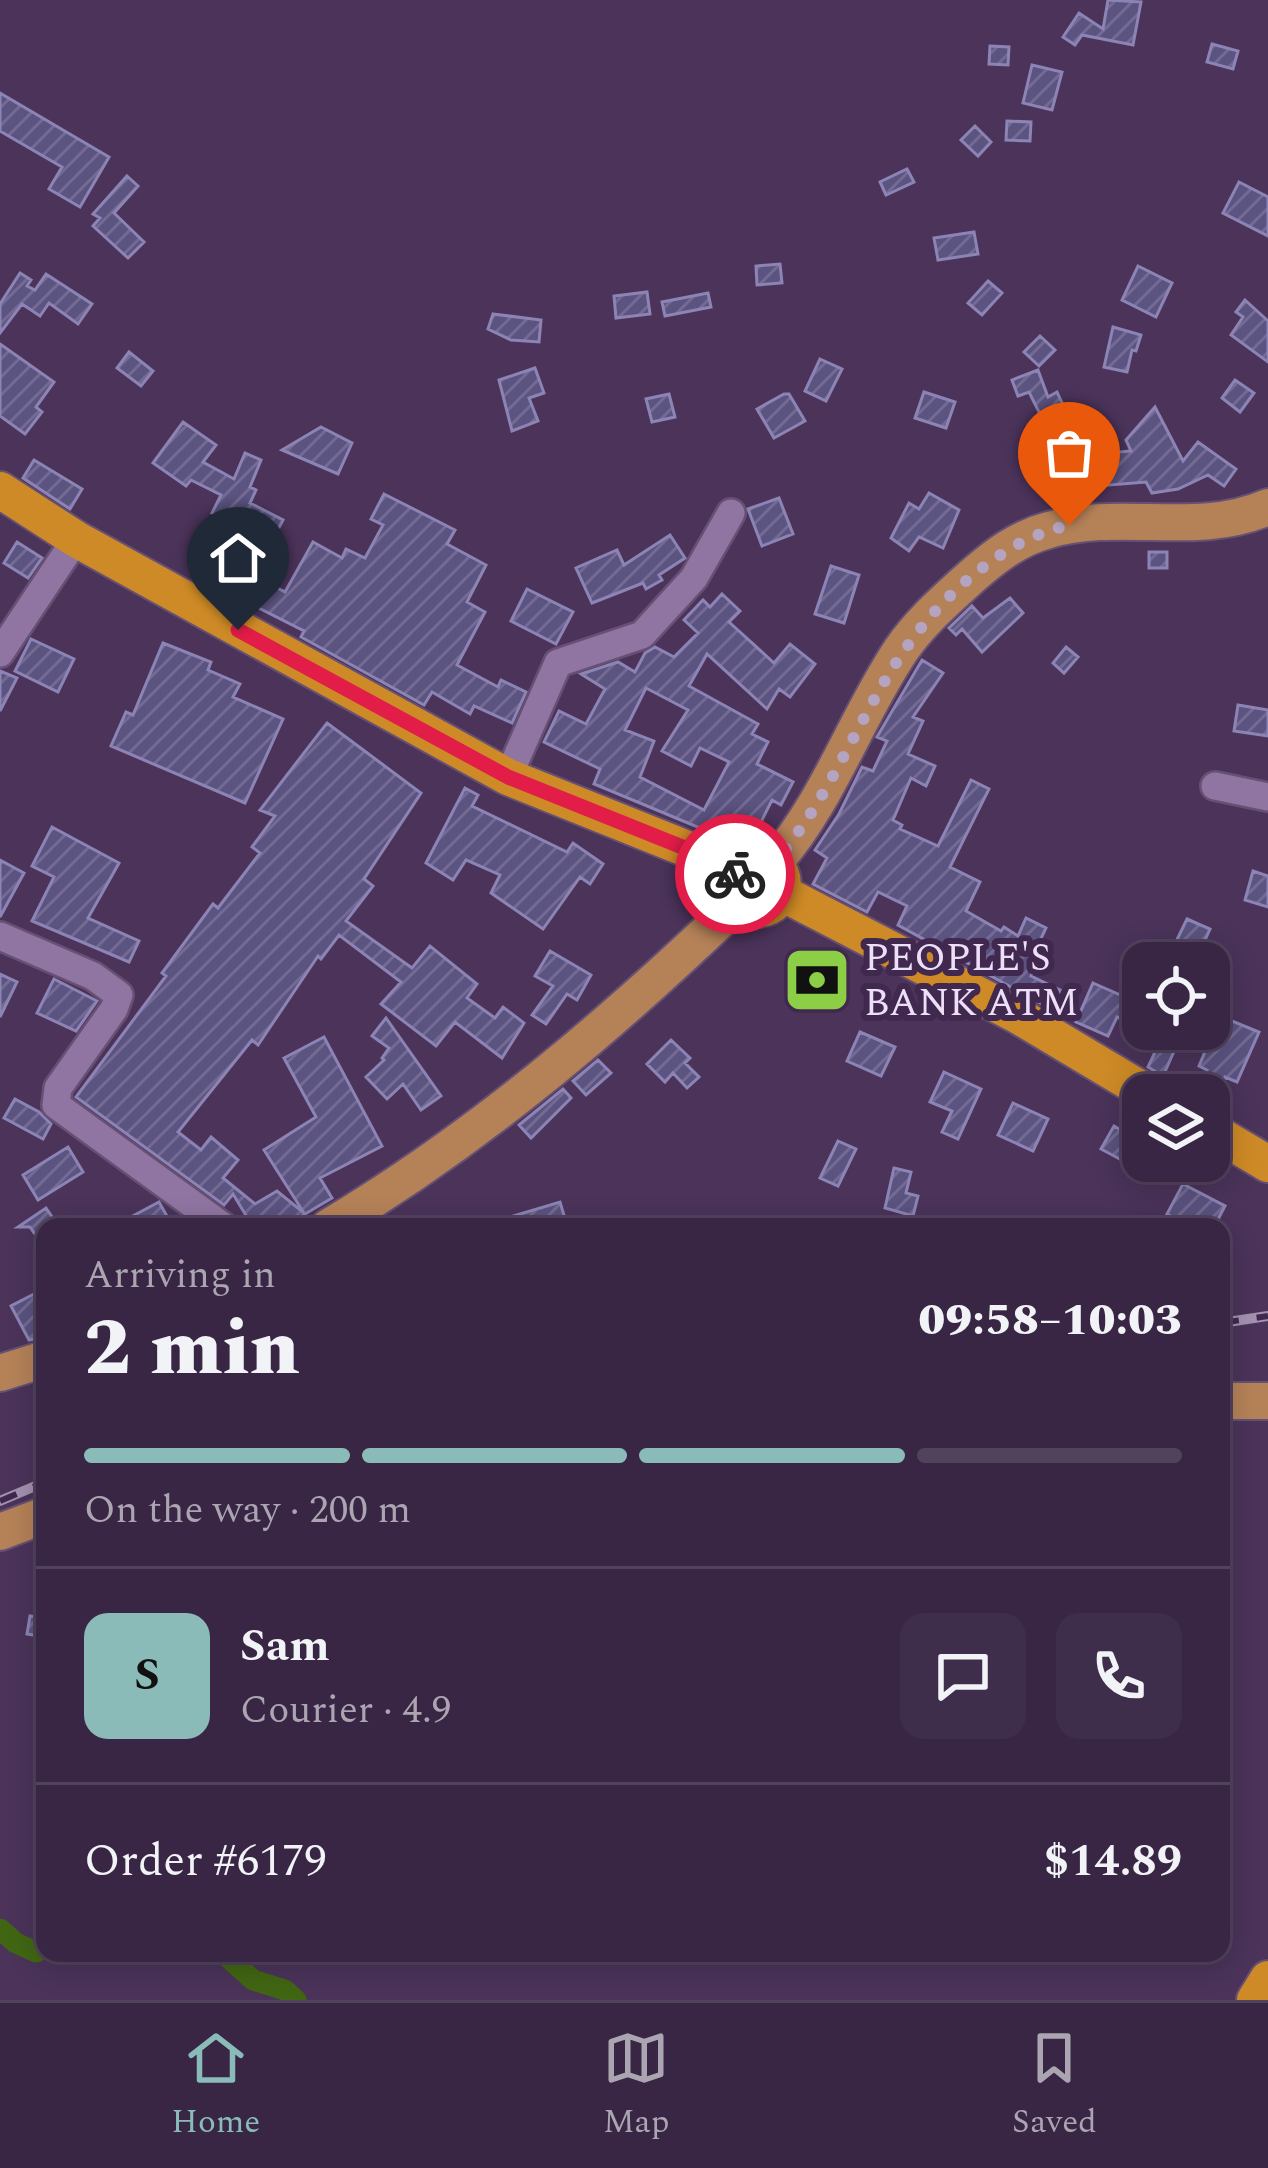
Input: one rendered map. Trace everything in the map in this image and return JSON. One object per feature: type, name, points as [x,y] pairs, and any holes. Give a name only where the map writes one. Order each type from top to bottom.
[{"type":"highway","points":[[0,490],[76,538],[508,777],[758,882],[1017,1015],[1122,1078]]},
{"type":"highway","points":[[1230,1142],[1268,1164]]},
{"type":"highway","points":[[1255,2000],[1268,1979]]},
{"type":"main road","points":[[343,1218],[531,1090],[633,1004],[758,882],[816,807],[901,651],[941,602],[996,555],[1034,535],[1069,525],[1184,525],[1229,520],[1268,508]]},
{"type":"main road","points":[[0,1373],[36,1362]]},
{"type":"main road","points":[[1230,1401],[1268,1401]]},
{"type":"main road","points":[[0,1532],[36,1518]]},
{"type":"street","points":[[508,777],[558,663],[642,635],[694,578],[731,513]]},
{"type":"street","points":[[0,653],[76,538]]},
{"type":"street","points":[[1215,787],[1268,797]]},
{"type":"street","points":[[0,937],[93,976],[119,995],[115,1009],[58,1088],[56,1105],[212,1218]]},
{"type":"building","points":[[1108,0],[1141,2],[1133,45],[1082,35],[1075,45],[1063,37],[1079,13],[1103,29]]},
{"type":"building","points":[[1212,44],[1238,51],[1233,69],[1207,62]]},
{"type":"building","points":[[990,46],[1009,47],[1008,65],[989,64]]},
{"type":"building","points":[[1032,65],[1062,72],[1052,110],[1023,103]]},
{"type":"building","points":[[0,93],[109,157],[80,207],[49,189],[62,167],[0,131]]},
{"type":"building","points":[[1007,121],[1031,122],[1030,141],[1006,140]]},
{"type":"building","points":[[975,126],[991,142],[978,156],[961,140]]},
{"type":"building","points":[[907,169],[914,182],[886,195],[880,182]]},
{"type":"building","points":[[127,176],[138,186],[114,213],[144,242],[128,258],[93,226],[100,218],[93,214]]},
{"type":"building","points":[[1239,182],[1268,197],[1268,236],[1223,213]]},
{"type":"building","points":[[974,232],[978,254],[938,260],[934,238]]},
{"type":"building","points":[[780,264],[782,283],[757,285],[756,266]]},
{"type":"building","points":[[1138,266],[1172,283],[1156,317],[1122,300]]},
{"type":"building","points":[[20,273],[31,280],[27,286],[35,290],[46,274],[92,304],[78,324],[49,303],[40,316],[22,304],[0,333],[0,304]]},
{"type":"building","points":[[988,281],[1002,293],[982,315],[968,303]]},
{"type":"building","points":[[647,292],[650,314],[616,318],[614,296]]},
{"type":"building","points":[[708,293],[711,307],[665,316],[662,302]]},
{"type":"building","points":[[1245,300],[1268,321],[1268,362],[1231,335],[1243,317],[1236,312]]},
{"type":"building","points":[[493,314],[541,320],[539,342],[511,340],[488,329]]},
{"type":"building","points":[[1113,327],[1141,335],[1127,372],[1104,367]]},
{"type":"building","points":[[1040,336],[1055,350],[1039,366],[1024,352]]},
{"type":"building","points":[[0,344],[54,382],[36,407],[42,412],[25,434],[0,416]]},
{"type":"building","points":[[129,352],[153,371],[141,386],[117,368]]},
{"type":"building","points":[[820,359],[842,369],[826,401],[805,391]]},
{"type":"building","points":[[535,368],[544,393],[529,398],[538,421],[512,431],[499,380]]},
{"type":"building","points":[[1038,370],[1048,397],[1057,392],[1064,407],[1042,418],[1029,392],[1018,396],[1012,380]]},
{"type":"building","points":[[1235,380],[1254,393],[1240,412],[1222,398]]},
{"type":"building","points":[[924,392],[955,402],[946,428],[915,418]]},
{"type":"building","points":[[669,394],[675,417],[652,422],[646,399]]},
{"type":"building","points":[[789,394],[805,421],[774,438],[757,409]]},
{"type":"building","points":[[1155,407],[1183,461],[1198,442],[1236,469],[1224,486],[1208,475],[1178,489],[1152,493],[1146,482],[1085,487],[1083,455],[1131,451],[1126,440]]},
{"type":"building","points":[[183,422],[216,445],[203,462],[234,479],[245,453],[261,460],[250,487],[256,490],[250,503],[283,520],[271,543],[212,513],[221,495],[191,480],[186,486],[153,463]]},
{"type":"building","points":[[321,427],[352,443],[338,474],[282,450]]},
{"type":"building","points":[[34,460],[82,489],[70,509],[23,478]]},
{"type":"building","points":[[929,493],[959,510],[943,548],[919,537],[909,551],[891,538],[909,503],[919,509]]},
{"type":"building","points":[[384,494],[455,530],[447,544],[486,565],[467,602],[485,612],[457,665],[498,687],[501,680],[526,692],[512,723],[474,706],[470,714],[432,692],[424,705],[301,637],[304,631],[229,593],[241,569],[285,592],[313,542],[342,558],[346,549],[365,558],[383,525],[371,519]]},
{"type":"building","points":[[779,498],[793,534],[762,546],[748,509]]},
{"type":"building","points":[[670,535],[685,558],[659,575],[662,580],[592,603],[576,568],[617,550],[624,565]]},
{"type":"building","points":[[17,542],[42,558],[28,578],[4,563]]},
{"type":"building","points":[[1149,552],[1167,552],[1167,568],[1149,568]]},
{"type":"building","points":[[831,566],[859,575],[844,623],[815,614]]},
{"type":"building","points":[[527,589],[573,612],[556,644],[511,621]]},
{"type":"building","points":[[722,594],[740,611],[729,622],[774,663],[790,644],[815,664],[790,697],[779,689],[767,709],[707,654],[689,686],[758,724],[752,734],[768,742],[757,764],[793,782],[781,805],[772,800],[748,848],[594,784],[600,769],[544,742],[559,711],[586,724],[605,689],[581,674],[618,662],[635,672],[645,653],[655,647],[674,657],[698,633],[684,620],[703,600],[710,607]],"holes":[[[646,688],[688,710],[662,751],[691,766],[700,748],[729,762],[704,810],[640,777],[654,741],[625,730]]]},
{"type":"building","points":[[1010,598],[1023,613],[982,652],[962,629],[956,635],[949,628],[972,606],[983,618]]},
{"type":"building","points":[[31,639],[74,659],[58,692],[15,671]]},
{"type":"building","points":[[163,643],[211,662],[208,670],[240,684],[233,697],[283,719],[245,803],[111,746],[126,712],[133,715]]},
{"type":"building","points":[[1066,647],[1078,657],[1064,673],[1053,663]]},
{"type":"building","points":[[922,660],[943,673],[913,717],[923,721],[908,754],[935,766],[926,786],[911,778],[893,820],[902,825],[900,829],[938,846],[971,780],[989,789],[950,867],[980,882],[966,911],[1018,936],[1026,918],[1046,928],[1031,976],[1060,990],[1051,1009],[898,925],[907,906],[878,892],[867,912],[813,884],[827,858],[815,850],[862,767],[873,771],[887,741],[877,737]]},
{"type":"building","points":[[0,671],[17,678],[0,711]]},
{"type":"building","points":[[1238,705],[1268,710],[1268,736],[1234,731]]},
{"type":"building","points":[[327,723],[421,793],[364,879],[373,886],[346,921],[412,968],[430,946],[477,984],[467,998],[495,1018],[503,1007],[524,1023],[502,1058],[455,1022],[436,1046],[381,1004],[401,982],[339,935],[321,959],[318,956],[258,1045],[252,1040],[178,1132],[201,1150],[211,1137],[238,1160],[223,1178],[255,1204],[277,1191],[304,1213],[264,1150],[316,1117],[284,1058],[324,1037],[382,1146],[320,1178],[332,1198],[298,1218],[248,1218],[233,1194],[224,1205],[76,1097],[213,904],[218,908],[260,853],[252,847],[275,816],[260,810]]},
{"type":"building","points":[[465,788],[478,795],[472,806],[567,852],[573,843],[603,864],[590,884],[580,877],[543,929],[491,893],[500,875],[466,860],[453,880],[426,863]]},
{"type":"building","points":[[52,827],[119,863],[88,918],[139,941],[129,962],[32,921],[54,877],[32,866]]},
{"type":"building","points":[[0,860],[24,873],[0,917]]},
{"type":"building","points":[[1253,871],[1268,876],[1268,907],[1245,900]]},
{"type":"building","points":[[1187,919],[1210,929],[1204,942],[1176,942]]},
{"type":"building","points":[[550,951],[591,975],[577,1000],[567,994],[546,1024],[532,1015],[553,986],[535,976]]},
{"type":"building","points":[[0,974],[17,982],[0,1017]]},
{"type":"building","points":[[54,979],[97,1001],[76,1031],[37,1013]]},
{"type":"building","points":[[1093,983],[1122,996],[1122,1019],[1117,1017],[1108,1036],[1076,1022]]},
{"type":"building","points":[[386,1018],[441,1096],[421,1110],[403,1084],[387,1099],[366,1077],[389,1048],[372,1036]]},
{"type":"building","points":[[1230,1020],[1259,1032],[1237,1082],[1230,1074],[1206,1074],[1207,1070],[1199,1066],[1206,1050],[1230,1050]]},
{"type":"building","points":[[860,1032],[895,1047],[881,1076],[847,1061]]},
{"type":"building","points":[[671,1040],[690,1058],[685,1063],[699,1077],[687,1088],[673,1073],[665,1082],[647,1064]]},
{"type":"building","points":[[1156,1050],[1175,1050],[1164,1074],[1148,1067]]},
{"type":"building","points":[[598,1060],[611,1073],[586,1095],[573,1081]]},
{"type":"building","points":[[944,1072],[981,1089],[958,1139],[942,1132],[952,1111],[930,1102]]},
{"type":"building","points":[[563,1089],[571,1098],[531,1138],[519,1125]]},
{"type":"building","points":[[15,1099],[51,1124],[43,1139],[4,1118]]},
{"type":"building","points":[[1013,1103],[1048,1119],[1033,1151],[998,1135]]},
{"type":"building","points":[[1114,1126],[1122,1131],[1122,1160],[1101,1149]]},
{"type":"building","points":[[838,1141],[856,1149],[838,1186],[820,1178]]},
{"type":"building","points":[[68,1147],[83,1172],[38,1200],[23,1175]]},
{"type":"building","points":[[894,1168],[911,1172],[906,1193],[918,1196],[913,1216],[885,1208]]},
{"type":"building","points":[[1183,1184],[1225,1206],[1219,1218],[1167,1214]]},
{"type":"building","points":[[159,1202],[168,1218],[129,1218]]},
{"type":"building","points":[[560,1202],[565,1218],[507,1218]]},
{"type":"building","points":[[46,1208],[53,1218],[36,1218],[36,1236],[30,1227],[18,1227]]},
{"type":"building","points":[[36,1293],[36,1339],[29,1340],[11,1306]]},
{"type":"building","points":[[30,1616],[36,1617],[36,1636],[27,1634]]},
{"type":"waterway","points":[[0,1929],[36,1952]]},
{"type":"waterway","points":[[233,1962],[253,1980],[285,1990],[296,2000]]},
{"type":"railway","points":[[1230,1322],[1268,1316]]},
{"type":"railway","points":[[0,1501],[36,1486]]},
{"type":"way so far","points":[[735,874],[734,892],[743,904],[757,909],[774,904],[784,883],[774,863],[816,807],[885,677],[920,625],[996,555],[1034,535],[1069,525]]},
{"type":"place","name":"PEOPLE'S BANK ATM","points":[[817,980]]},
{"type":"route","points":[[238,630],[508,777],[737,869],[735,874]]}]
